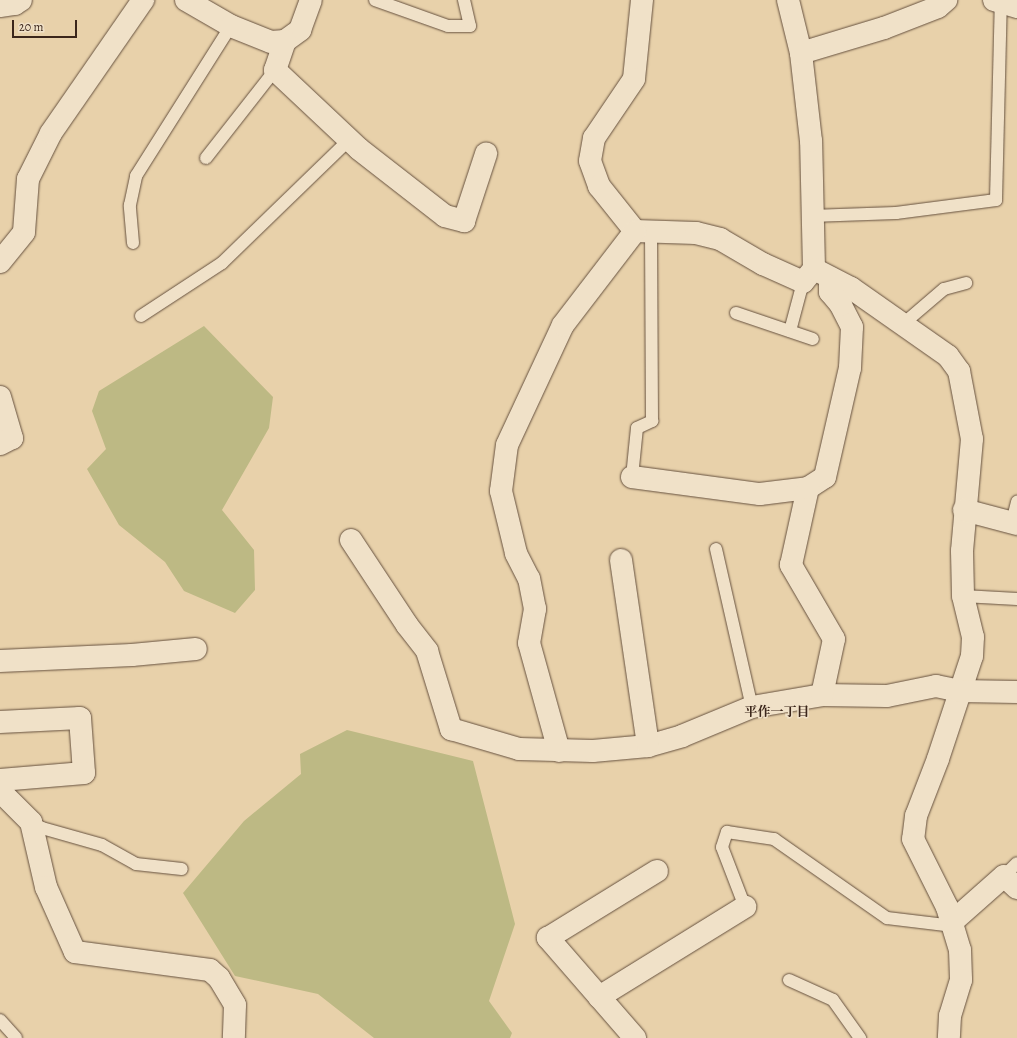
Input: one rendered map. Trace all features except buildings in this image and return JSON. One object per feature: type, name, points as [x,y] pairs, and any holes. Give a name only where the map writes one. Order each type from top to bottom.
[{"type":"street","points":[[0,6],[15,4],[21,0]]},
{"type":"street","points":[[0,262],[24,232],[28,179],[51,133],[143,0]]},
{"type":"street","points":[[186,0],[231,26],[271,42],[284,41],[300,30],[311,0]]},
{"type":"street","points":[[642,0],[634,79],[594,138],[590,161],[599,186],[643,231],[696,233],[720,239],[763,264],[816,276],[851,288],[948,356],[959,371],[972,439],[964,510],[962,551],[963,596],[973,637],[972,656],[938,759],[916,816],[913,839],[953,924],[960,950],[961,980],[950,1016],[949,1038]]},
{"type":"street","points":[[632,477],[760,494],[808,488],[825,477],[850,368],[852,327],[841,305],[816,276],[811,216],[811,141],[801,53],[788,0]]},
{"type":"street","points":[[801,53],[884,28],[938,7],[946,0]]},
{"type":"street","points":[[284,41],[275,70],[349,140],[445,216],[464,221],[486,154]]},
{"type":"street","points":[[559,751],[529,643],[535,610],[529,579],[516,553],[501,491],[507,444],[563,325],[643,231]]},
{"type":"street","points":[[0,397],[12,438],[0,444]]},
{"type":"street","points":[[808,488],[792,565],[834,639],[822,694]]},
{"type":"street","points":[[964,510],[1015,516]]},
{"type":"street","points":[[351,540],[407,625],[427,651],[451,729],[519,749],[559,751],[648,746],[682,736],[752,707],[822,694],[887,696],[936,686],[960,691],[1017,692]]},
{"type":"street","points":[[621,560],[648,746]]},
{"type":"street","points":[[0,661],[132,655],[196,648]]},
{"type":"street","points":[[0,722],[80,718],[84,773],[0,780]]},
{"type":"street","points":[[0,791],[32,822],[46,887],[75,952],[210,970],[219,978],[235,1005],[234,1038]]},
{"type":"street","points":[[636,1038],[548,938],[657,872]]},
{"type":"street","points":[[953,924],[1013,876]]},
{"type":"street","points":[[599,997],[745,907]]},
{"type":"lane","points":[[375,0],[448,26],[470,26],[464,0]]},
{"type":"lane","points":[[811,216],[896,213],[996,200],[1004,3]]},
{"type":"lane","points":[[133,243],[130,205],[136,176],[231,26]]},
{"type":"lane","points":[[206,158],[275,70]]},
{"type":"lane","points":[[141,316],[222,263],[349,140]]},
{"type":"lane","points":[[632,477],[637,428],[652,422],[643,231]]},
{"type":"lane","points":[[790,331],[816,276]]},
{"type":"lane","points":[[903,324],[944,289],[966,283]]},
{"type":"lane","points":[[736,313],[813,339]]},
{"type":"lane","points":[[716,549],[752,707]]},
{"type":"lane","points":[[963,596],[1017,598]]},
{"type":"lane","points":[[32,822],[42,828],[102,845],[136,864],[182,869]]},
{"type":"lane","points":[[745,907],[722,847],[727,832],[774,839],[887,918],[953,924]]},
{"type":"lane","points":[[789,980],[833,1000],[860,1038]]},
{"type":"lane","points":[[0,1020],[16,1038]]},
{"type":"shaded area","points":[[204,326],[273,397],[269,428],[222,510],[254,550],[255,590],[235,613],[184,591],[165,562],[119,525],[87,469],[106,449],[92,411],[99,391]]},
{"type":"shaded area","points":[[347,730],[473,761],[515,924],[489,1001],[512,1033],[510,1038],[374,1038],[318,994],[235,976],[183,893],[244,821],[301,774],[300,754]]},
{"type":"district","name":"平作一丁目","points":[[777,712]]}]
